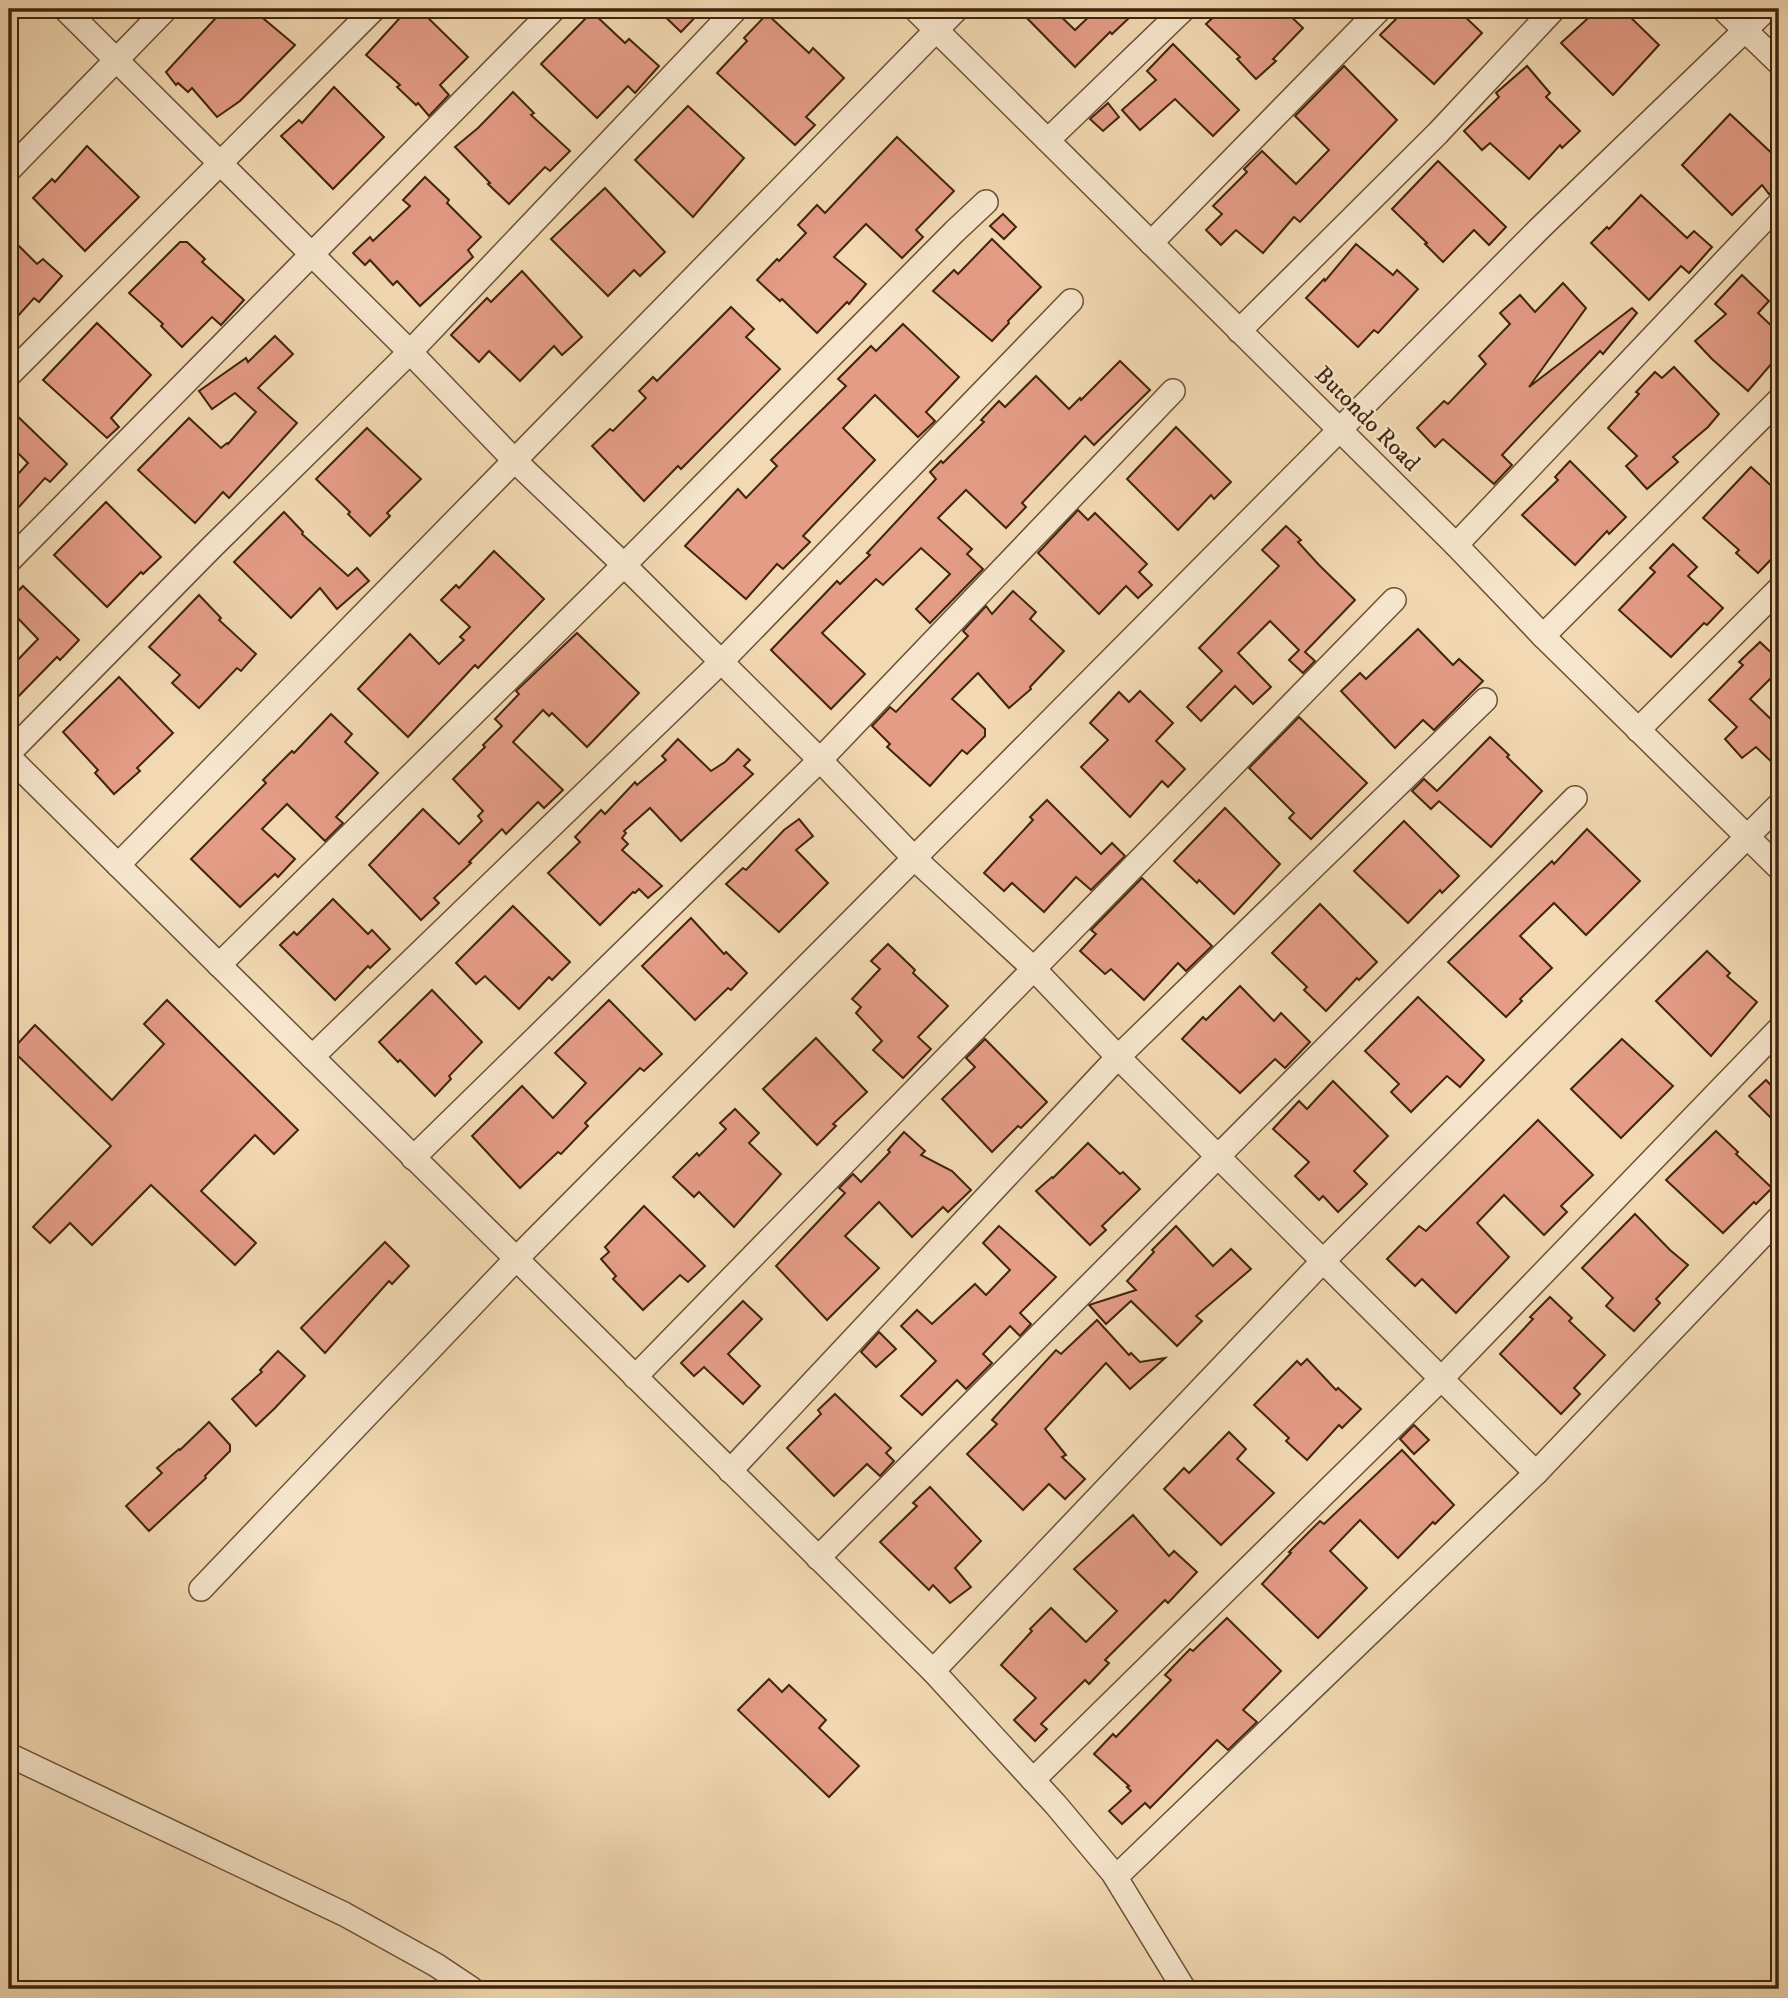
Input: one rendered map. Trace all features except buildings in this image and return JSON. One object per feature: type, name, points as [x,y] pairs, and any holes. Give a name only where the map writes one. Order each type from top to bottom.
[{"type":"street","points":[[65,9],[410,352],[514,460],[820,760],[915,859],[1034,969],[1118,1057],[1536,1473]]},
{"type":"street","points":[[9,170],[166,9]]},
{"type":"street","points":[[9,375],[374,9]]},
{"type":"street","points":[[9,561],[554,9]]},
{"type":"street","points":[[736,9],[410,352],[213,546],[9,755],[933,1671],[1033,1780],[1116,1877],[1184,1989]]},
{"type":"street","name":"Butondo Road","points":[[915,9],[1341,429],[1543,636],[1779,868]]},
{"type":"street","points":[[118,865],[957,9]]},
{"type":"street","points":[[1048,140],[1184,9]]},
{"type":"street","points":[[1151,243],[1380,9]]},
{"type":"street","points":[[1239,331],[1438,133],[1554,9]]},
{"type":"street","points":[[1723,9],[1779,63]]},
{"type":"street","points":[[201,1589],[516,1259],[1539,229],[1766,9]]},
{"type":"street","points":[[219,965],[986,202]]},
{"type":"street","points":[[1456,544],[1779,204]]},
{"type":"street","points":[[312,1057],[721,662],[1070,301]]},
{"type":"street","points":[[413,1158],[820,760],[1173,391]]},
{"type":"street","points":[[1543,636],[1779,400]]},
{"type":"street","points":[[1638,730],[1779,589]]},
{"type":"street","points":[[635,1377],[1394,600]]},
{"type":"street","points":[[730,1471],[1118,1057],[1485,700]]},
{"type":"street","points":[[818,1558],[1575,798]]},
{"type":"street","points":[[933,1671],[1323,1261],[1779,805]]},
{"type":"street","points":[[1033,1780],[1441,1379],[1779,1028]]},
{"type":"street","points":[[1116,1877],[1536,1473],[1779,1218]]},
{"type":"street","points":[[9,1755],[344,1914],[436,1965],[472,1989]]}]
